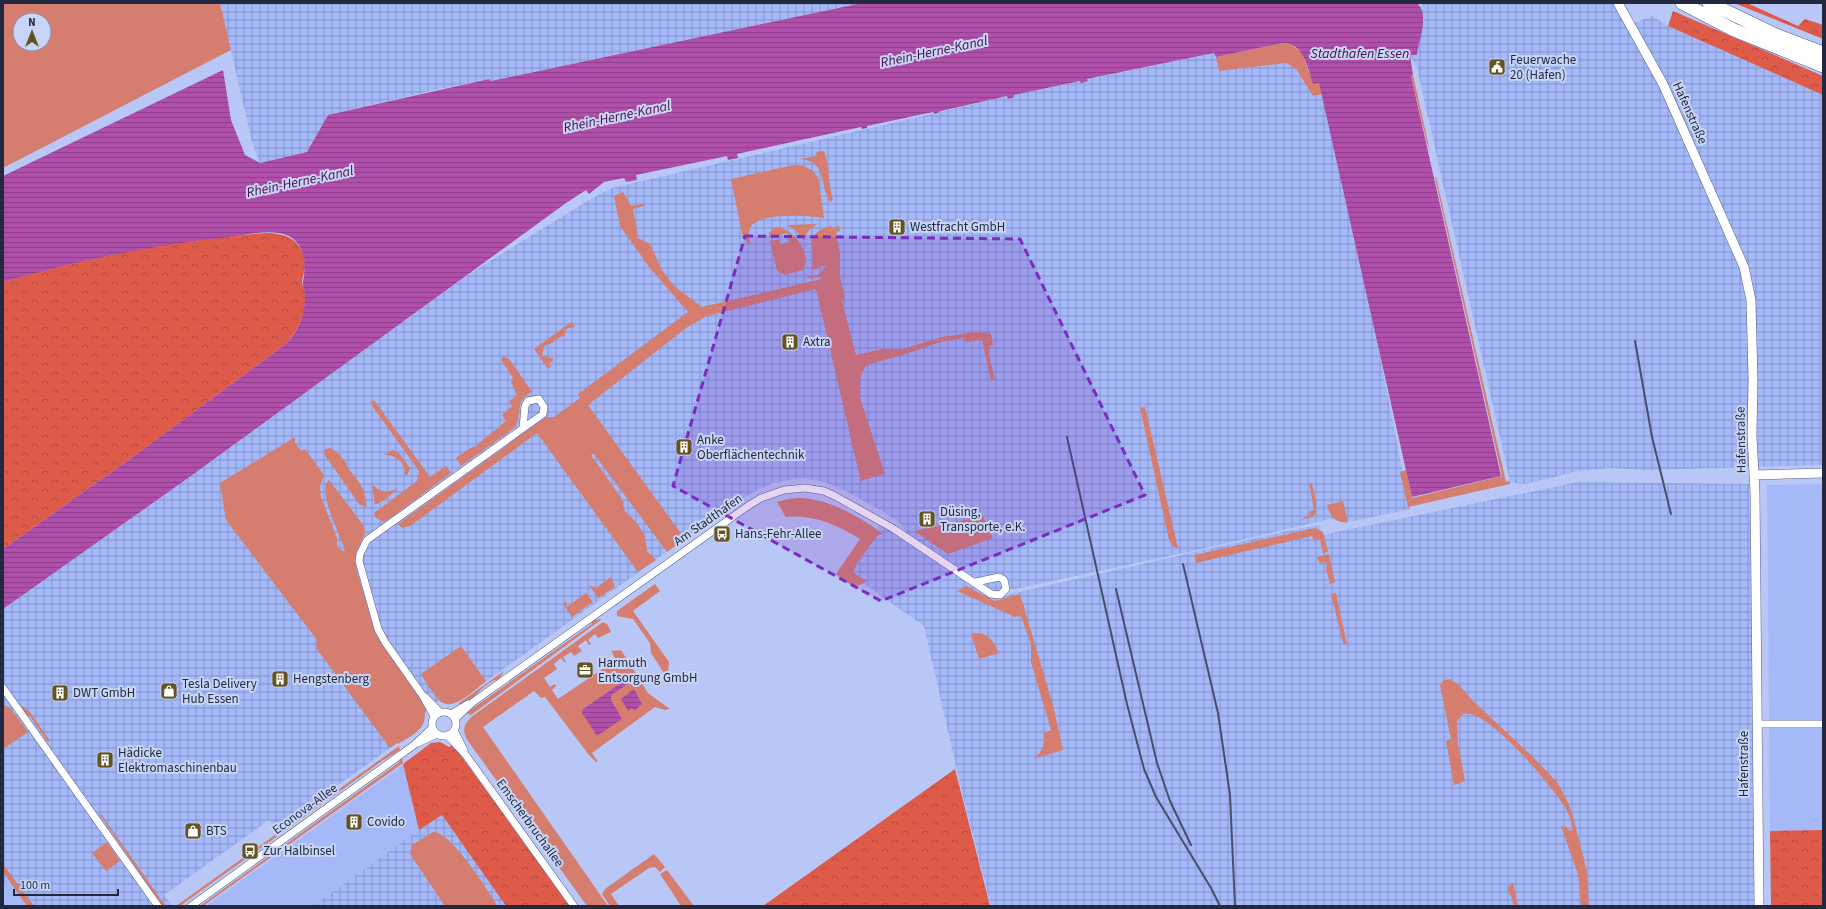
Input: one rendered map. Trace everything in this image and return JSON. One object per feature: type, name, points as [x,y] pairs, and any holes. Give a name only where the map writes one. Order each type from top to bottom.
[{"type":"highway","points":[[1682,3],[1734,30],[1823,66]]},
{"type":"highway","points":[[1709,3],[1776,35],[1823,54]]},
{"type":"street","name":"Hafenstraße","points":[[1618,3],[1663,84],[1747,277],[1751,300],[1759,906]]},
{"type":"street","points":[[437,714],[385,642],[378,629],[361,568],[360,554],[362,546],[367,540],[523,428]]},
{"type":"street","points":[[1754,475],[1823,473]]},
{"type":"street","name":"Am Stadthafen","points":[[453,716],[748,506],[761,498],[784,490],[810,489],[835,496],[894,530],[942,563],[976,582]]},
{"type":"street","points":[[3,688],[158,906]]},
{"type":"street","points":[[3,697],[11,698]]},
{"type":"street","points":[[447,712],[453,716],[454,730],[447,736],[434,731],[432,720],[437,714],[447,712]]},
{"type":"street","points":[[1757,724],[1823,724]]},
{"type":"street","name":"Emscherbruchallee","points":[[454,730],[466,754],[574,906]]},
{"type":"street","name":"Econova-Allee","points":[[191,906],[434,731]]},
{"type":"street","name":"Emscherbruchallee","points":[[447,736],[466,754]]},
{"type":"highlighted area","points":[[745,236],[1020,239],[1145,495],[881,601],[673,486]]},
{"type":"shaded area","points":[[3,3],[220,3],[231,50],[3,168]]},
{"type":"shaded area","points":[[220,3],[862,3],[491,81],[489,79],[434,90],[328,115],[307,152],[260,163],[252,142]]},
{"type":"shaded area","points":[[1423,3],[1615,3],[1627,26],[1652,16],[1668,26],[1823,95],[1823,465],[1646,470],[1610,468],[1578,471],[1526,484],[1510,481],[1417,68],[1410,55],[1417,55],[1424,21],[1421,7]]},
{"type":"shaded area","points":[[1283,43],[1290,43],[1302,53],[1313,83],[1319,82],[1322,94],[1313,96],[1296,69],[1286,63],[1219,71],[1216,57]]},
{"type":"shaded area","points":[[1215,53],[1219,71],[1286,63],[1296,69],[1313,96],[1322,94],[1370,305],[1410,509],[1354,521],[1330,519],[1202,549],[1015,589],[1005,588],[995,593],[907,534],[902,525],[884,512],[844,490],[825,482],[802,478],[772,483],[742,498],[456,703],[447,704],[439,700],[425,712],[425,718],[398,744],[397,743],[276,829],[269,820],[164,895],[172,906],[27,906],[9,881],[3,885],[3,609],[469,274],[589,200],[612,188],[1013,95]]},
{"type":"shaded area","points":[[1413,75],[1430,151],[1411,76]]},
{"type":"shaded area","points":[[824,151],[833,200],[830,202],[819,169],[815,164],[800,159],[817,156],[816,152]]},
{"type":"shaded area","points":[[794,165],[808,168],[818,177],[824,218],[808,216],[777,216],[759,220],[751,226],[749,231],[751,245],[743,238],[731,179]]},
{"type":"shaded area","points":[[1436,177],[1506,482],[1510,481],[1510,484],[1408,507],[1400,472],[1406,470],[1412,498],[1502,476]]},
{"type":"shaded area","points":[[623,192],[631,206],[643,204],[644,206],[633,209],[638,236],[636,237],[650,244],[662,270],[674,286],[702,307],[822,279],[821,277],[806,278],[810,275],[818,275],[826,266],[821,266],[815,270],[812,269],[813,238],[816,233],[822,229],[831,226],[833,228],[839,226],[840,231],[836,232],[840,254],[840,276],[845,300],[842,301],[856,355],[882,349],[903,349],[942,337],[975,332],[989,333],[991,334],[993,345],[990,346],[989,356],[995,379],[991,380],[982,340],[966,342],[963,338],[940,342],[867,365],[862,372],[861,377],[861,401],[885,474],[863,480],[861,482],[816,289],[707,316],[686,328],[588,405],[685,539],[667,552],[594,454],[591,455],[624,502],[623,504],[625,511],[637,523],[645,536],[647,551],[656,560],[638,572],[537,433],[410,526],[402,528],[398,524],[546,417],[554,417],[580,398],[578,394],[688,312],[649,267],[620,226],[614,196]]},
{"type":"shaded area","points":[[817,224],[808,231],[804,240],[795,230],[787,225]]},
{"type":"shaded area","points":[[778,227],[784,229],[796,238],[804,250],[806,257],[803,270],[785,275],[777,271],[770,241],[779,239],[780,244],[790,242],[788,233],[769,238],[769,233],[774,228]]},
{"type":"shaded area","points":[[571,322],[575,327],[566,329],[565,335],[544,346],[542,356],[553,358],[553,361],[550,362],[549,365],[552,366],[548,369],[534,349]]},
{"type":"shaded area","points":[[503,356],[510,360],[532,392],[522,400],[518,419],[513,429],[461,466],[456,458],[472,447],[476,447],[506,421],[502,415],[512,406],[509,401],[517,395],[511,382],[513,378],[501,360]]},
{"type":"shaded area","points":[[374,400],[430,477],[446,466],[451,473],[388,520],[383,522],[375,517],[374,513],[417,481],[419,471],[370,403]]},
{"type":"shaded area","points":[[1145,407],[1178,548],[1172,546],[1169,540],[1140,408]]},
{"type":"shaded area","points":[[295,437],[295,443],[301,451],[305,449],[324,475],[320,486],[321,497],[337,538],[337,545],[340,550],[345,551],[327,503],[325,493],[326,485],[329,480],[364,526],[365,533],[356,553],[356,568],[376,635],[427,709],[424,722],[419,730],[390,748],[316,648],[317,640],[226,520],[220,483]]},
{"type":"shaded area","points":[[331,448],[339,454],[347,464],[346,465],[363,490],[366,508],[359,504],[324,454],[325,449]]},
{"type":"shaded area","points":[[393,450],[399,453],[410,468],[408,474],[405,476],[404,467],[397,458],[384,455]]},
{"type":"shaded area","points":[[1578,482],[1749,484],[1758,906],[991,906],[962,792],[924,626],[850,574],[881,523],[968,580],[970,585],[996,599],[1015,593],[1287,531],[1319,525],[1322,535]]},
{"type":"shaded area","points":[[1309,483],[1312,483],[1316,502],[1316,513],[1312,517],[1300,520],[1309,515],[1310,511],[1314,510]]},
{"type":"shaded area","points":[[372,484],[381,491],[391,491],[398,488],[386,499],[375,505]]},
{"type":"shaded area","points":[[1823,484],[1823,830],[1770,831],[1767,485]]},
{"type":"shaded area","points":[[799,498],[823,502],[846,511],[887,537],[882,534],[877,536],[858,562],[853,572],[866,581],[863,584],[855,585],[847,583],[836,574],[860,539],[834,525],[815,519],[806,517],[786,517],[777,502]]},
{"type":"shaded area","points":[[1343,501],[1348,522],[1340,522],[1334,518],[1327,505]]},
{"type":"shaded area","points":[[983,516],[993,538],[948,554],[914,531]]},
{"type":"shaded area","points":[[1315,528],[1323,532],[1328,552],[1323,553],[1320,539],[1314,541],[1312,536],[1196,563],[1194,555]]},
{"type":"shaded area","points":[[1329,554],[1335,582],[1325,586],[1330,583],[1326,569],[1327,563],[1324,562],[1321,564],[1317,557]]},
{"type":"shaded area","points":[[611,577],[615,587],[598,598],[589,585],[596,588]]},
{"type":"shaded area","points":[[655,584],[660,591],[633,611],[669,662],[668,672],[666,674],[651,653],[650,643],[633,619],[617,616],[617,611]]},
{"type":"shaded area","points":[[966,586],[995,601],[1020,594],[1053,705],[1063,750],[1033,759],[1043,748],[1044,733],[1051,730],[1031,662],[1031,644],[1021,616],[1015,617],[957,591]]},
{"type":"shaded area","points":[[586,593],[593,602],[572,617],[563,604],[566,601],[567,607]]},
{"type":"shaded area","points":[[1336,593],[1347,645],[1343,643],[1331,594]]},
{"type":"shaded area","points":[[602,619],[471,715],[466,713],[592,624],[591,622]]},
{"type":"shaded area","points":[[603,622],[607,624],[611,632],[598,638],[595,634],[588,640],[591,644],[589,645],[586,640],[578,646],[582,651],[574,656],[571,652],[563,657],[566,662],[565,663],[561,658],[554,664],[557,669],[544,678],[550,687],[555,684],[556,686],[552,690],[558,699],[616,660],[611,651],[621,650],[648,693],[670,709],[665,710],[655,707],[592,753],[598,762],[596,762],[589,755],[545,697],[541,698],[534,691],[483,727],[608,906],[587,906],[468,741],[464,730],[468,721],[474,715]],"holes":[[[625,680],[628,684],[611,694],[611,700],[583,709]]]},
{"type":"shaded area","points":[[971,634],[983,634],[990,638],[999,653],[979,659]]},
{"type":"shaded area","points":[[461,646],[486,681],[463,699],[450,704],[444,704],[434,694],[421,674]]},
{"type":"shaded area","points":[[504,671],[499,679],[489,683],[473,698],[460,706],[459,703]]},
{"type":"shaded area","points":[[1450,679],[1460,686],[1473,701],[1533,757],[1557,782],[1572,813],[1582,851],[1587,872],[1589,906],[1581,906],[1578,874],[1561,826],[1565,826],[1569,830],[1573,830],[1565,807],[1547,783],[1518,750],[1487,723],[1474,715],[1463,714],[1457,721],[1458,744],[1465,781],[1454,785],[1446,741],[1451,739],[1440,685],[1444,680]]},
{"type":"shaded area","points":[[3,704],[11,709],[28,732],[3,749]]},
{"type":"shaded area","points":[[23,706],[30,712],[50,741],[48,742],[29,715],[27,716],[21,707]]},
{"type":"shaded area","points":[[399,746],[400,750],[382,761],[180,906],[176,906]]},
{"type":"shaded area","points":[[402,758],[403,763],[203,906],[200,906],[398,763]]},
{"type":"shaded area","points":[[403,765],[419,830],[407,839],[313,906],[206,906]]},
{"type":"shaded area","points":[[101,814],[165,906],[162,906],[100,815]]},
{"type":"shaded area","points":[[442,815],[506,906],[313,906],[419,830]]},
{"type":"shaded area","points":[[433,832],[441,834],[459,851],[498,906],[445,906],[410,854],[412,845]]},
{"type":"shaded area","points":[[107,842],[120,861],[106,871],[92,853]]},
{"type":"shaded area","points":[[654,854],[665,867],[660,872],[655,867],[649,868],[611,894],[619,906],[610,906],[602,894],[605,889]]},
{"type":"shaded area","points":[[3,864],[34,906],[27,906],[3,872]]},
{"type":"shaded area","points":[[667,870],[694,906],[681,906],[660,874]]},
{"type":"shaded area","points":[[3,872],[22,898],[27,906],[3,906]]},
{"type":"shaded area","points":[[1513,882],[1518,906],[1514,906],[1507,889]]},
{"type":"green space","points":[[1734,3],[1747,3],[1798,26],[1805,19],[1823,25],[1823,39]]},
{"type":"green space","points":[[1673,11],[1823,76],[1823,95],[1668,26]]},
{"type":"green space","points":[[274,233],[293,240],[298,244],[304,257],[305,267],[302,283],[305,294],[305,302],[303,315],[295,332],[287,343],[130,459],[3,549],[3,282],[101,257],[133,251],[199,240]]},
{"type":"green space","points":[[440,742],[449,747],[453,745],[571,906],[506,906],[442,815],[419,830],[403,764],[431,743]]},
{"type":"green space","points":[[955,769],[990,906],[763,906]]},
{"type":"green space","points":[[1823,830],[1823,906],[1771,906],[1770,831]]},
{"type":"water","points":[[862,3],[1417,3],[1423,14],[1423,28],[1417,55],[1410,55],[1413,75],[1411,76],[1501,476],[1412,497],[1319,83],[1313,84],[1307,64],[1300,51],[1290,44],[1283,43],[1216,57],[1214,53],[1087,79],[1088,81],[1081,83],[1080,81],[1014,95],[1014,97],[1008,99],[1007,96],[941,111],[935,114],[933,112],[867,126],[867,128],[862,129],[861,127],[737,154],[738,158],[728,160],[727,156],[636,175],[637,180],[626,182],[624,178],[604,182],[589,194],[586,190],[566,203],[188,478],[3,609],[3,549],[130,459],[287,343],[295,332],[302,316],[305,296],[303,284],[304,256],[302,250],[295,240],[289,236],[275,232],[200,240],[143,249],[59,267],[3,282],[3,176],[223,70],[231,120],[245,155],[260,163],[307,152],[328,115],[489,79],[491,81]]},
{"type":"water","points":[[625,680],[628,684],[611,695],[611,700],[622,719],[597,736],[582,713],[583,709]]},
{"type":"water","points":[[634,689],[642,704],[634,711],[632,708],[628,711],[621,699]]},
{"type":"railway","points":[[1635,341],[1652,437],[1671,514]]},
{"type":"railway","points":[[1067,437],[1127,704],[1144,769],[1156,797],[1211,888],[1220,906]]},
{"type":"railway","points":[[1183,564],[1218,713],[1230,795],[1235,906]]},
{"type":"railway","points":[[1116,589],[1157,763],[1170,801],[1191,845]]},
{"type":"place","name":"Feuerwache 20 (Hafen)","points":[[1497,67]]},
{"type":"place","name":"Westfracht GmbH","points":[[897,227]]},
{"type":"place","name":"Axtra","points":[[790,342]]},
{"type":"place","name":"Anke Oberflächentechnik","points":[[684,447]]},
{"type":"place","name":"Düsing, Transporte, e.K.","points":[[927,519]]},
{"type":"place","name":"Hans-Fehr-Allee","points":[[722,534]]},
{"type":"place","name":"Harmuth Entsorgung GmbH","points":[[585,670]]},
{"type":"place","name":"Hengstenberg","points":[[280,679]]},
{"type":"place","name":"Tesla Delivery Hub Essen","points":[[169,691]]},
{"type":"place","name":"DWT GmbH","points":[[60,693]]},
{"type":"place","name":"Hädicke Elektromaschinenbau","points":[[105,760]]},
{"type":"place","name":"Covido","points":[[354,822]]},
{"type":"place","name":"BTS","points":[[193,831]]},
{"type":"place","name":"Zur Halbinsel","points":[[250,851]]},
{"type":"water label","name":"Rhein-Herne-Kanal","points":[[934,52]]},
{"type":"water label","name":"Stadthafen Essen","points":[[1360,54]]},
{"type":"water label","name":"Rhein-Herne-Kanal","points":[[617,117]]},
{"type":"water label","name":"Rhein-Herne-Kanal","points":[[300,182]]}]
